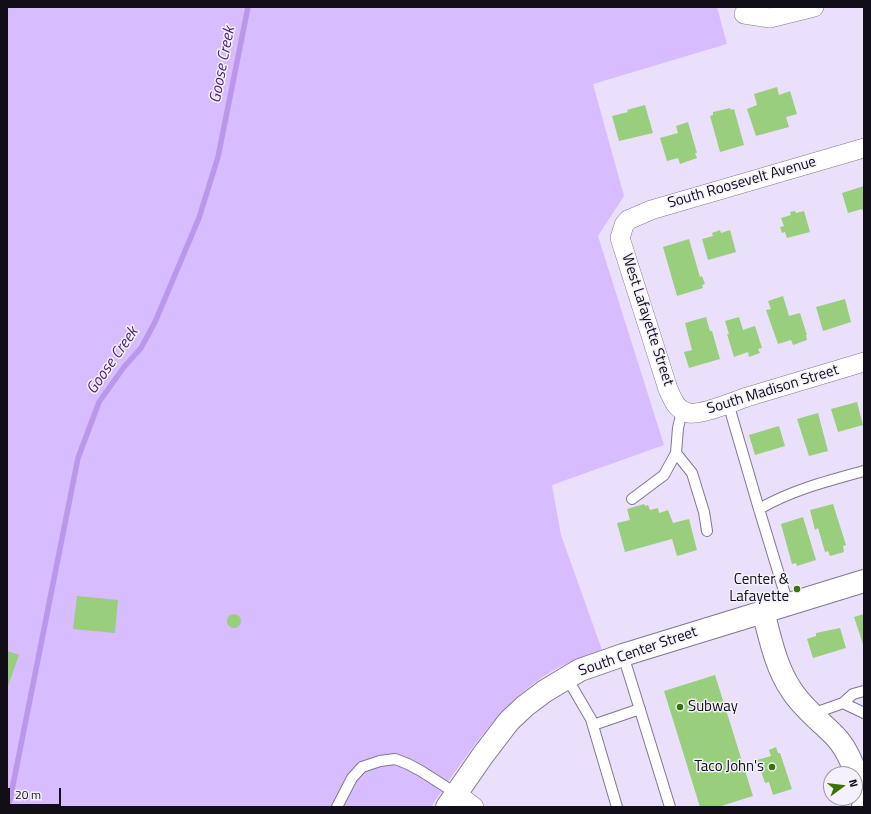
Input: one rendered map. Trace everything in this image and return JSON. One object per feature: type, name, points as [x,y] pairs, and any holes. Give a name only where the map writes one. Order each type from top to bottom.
[{"type":"main road","name":"South Center Street","points":[[452,800],[483,755],[510,721],[525,706],[545,691],[580,670],[763,611],[864,581]]},
{"type":"main road","points":[[763,611],[783,675],[793,693],[812,714],[836,736],[850,759],[864,801]]},
{"type":"street","points":[[744,14],[770,18],[814,7]]},
{"type":"street","name":"South Roosevelt Avenue","points":[[624,225],[634,217],[651,210],[864,148]]},
{"type":"street","name":"West Lafayette Street","points":[[624,225],[620,238],[668,389],[675,406],[682,411]]},
{"type":"street","name":"South Madison Street","points":[[682,411],[697,413],[707,411],[728,403],[864,362]]},
{"type":"street","points":[[452,800],[474,807]]},
{"type":"lane","points":[[728,403],[788,604]]},
{"type":"lane","points":[[632,499],[664,475],[676,453],[678,428],[682,411]]},
{"type":"lane","points":[[676,453],[692,473],[704,512],[707,531]]},
{"type":"lane","points":[[759,510],[778,499],[801,489],[864,470]]},
{"type":"lane","points":[[623,655],[670,807]]},
{"type":"lane","points":[[568,678],[591,719],[617,807]]},
{"type":"lane","points":[[812,714],[843,703],[853,694],[864,691]]},
{"type":"lane","points":[[843,703],[864,712]]},
{"type":"lane","points":[[593,725],[640,709]]},
{"type":"lane","points":[[337,807],[352,778],[362,767],[380,761],[395,759],[421,771],[452,800]]},
{"type":"shaded area","points":[[7,7],[717,7],[727,44],[593,84],[624,196],[598,236],[664,445],[552,485],[561,535],[602,650],[570,662],[552,671],[533,684],[516,699],[499,715],[484,733],[431,807],[7,807]]},
{"type":"building","points":[[777,87],[779,95],[790,91],[797,114],[786,117],[789,127],[756,136],[747,109],[757,105],[754,94]]},
{"type":"building","points":[[645,105],[653,133],[619,141],[612,116],[628,112],[627,110]]},
{"type":"building","points":[[730,108],[731,110],[734,109],[744,145],[720,152],[710,116],[713,115],[713,112]]},
{"type":"building","points":[[688,122],[697,153],[695,153],[697,158],[680,164],[678,158],[667,161],[660,138],[678,133],[676,126]]},
{"type":"building","points":[[864,186],[864,213],[862,209],[848,213],[842,193]]},
{"type":"building","points":[[795,211],[796,213],[804,211],[810,232],[787,238],[785,232],[782,233],[780,227],[784,226],[781,218],[791,215],[790,212]]},
{"type":"building","points":[[720,230],[721,233],[730,230],[736,252],[708,260],[702,239],[713,236],[712,233]]},
{"type":"building","points":[[689,239],[700,277],[702,276],[705,284],[702,285],[703,288],[677,296],[663,247]]},
{"type":"building","points":[[783,296],[789,316],[800,313],[807,335],[807,340],[793,345],[791,340],[778,344],[766,310],[771,309],[768,301]]},
{"type":"building","points":[[845,299],[851,322],[823,331],[816,307]]},
{"type":"building","points":[[706,317],[710,331],[712,331],[720,359],[689,368],[684,352],[692,350],[685,323]]},
{"type":"building","points":[[739,317],[743,330],[755,326],[762,348],[758,349],[760,353],[749,357],[748,352],[734,357],[727,334],[729,334],[725,321]]},
{"type":"building","points":[[857,402],[863,425],[838,432],[831,409]]},
{"type":"building","points":[[818,413],[828,451],[809,456],[797,419]]},
{"type":"building","points":[[779,426],[785,446],[755,455],[749,435]]},
{"type":"building","points":[[644,504],[645,506],[648,505],[650,510],[658,508],[659,513],[668,510],[673,523],[689,519],[697,550],[677,556],[672,539],[625,552],[617,523],[630,520],[627,509]]},
{"type":"building","points":[[833,504],[846,545],[843,546],[844,552],[830,556],[828,551],[825,552],[818,528],[815,530],[810,510]]},
{"type":"building","points":[[803,517],[816,560],[797,566],[796,563],[792,564],[781,524]]},
{"type":"building","points":[[77,596],[118,600],[115,633],[73,629]]},
{"type":"building","points":[[234,614],[239,616],[241,621],[239,626],[234,628],[229,626],[227,621],[229,616]]},
{"type":"building","points":[[864,614],[864,647],[854,617]]},
{"type":"building","points":[[840,628],[846,648],[813,658],[807,639],[816,636],[816,633]]},
{"type":"building","points":[[7,651],[19,655],[7,689]]},
{"type":"building","points":[[715,675],[753,796],[718,807],[700,807],[664,691]]},
{"type":"building","name":"Taco John's","points":[[776,747],[778,753],[780,753],[792,789],[773,795],[769,782],[765,783],[757,760],[771,756],[769,750]]},
{"type":"waterway","name":"Goose Creek","points":[[7,807],[10,800],[78,458],[99,402],[124,367],[141,348],[155,322],[199,218],[218,157],[248,7]]},
{"type":"place","name":"Center & Lafayette","points":[[797,589]]},
{"type":"place","name":"Subway","points":[[680,707]]},
{"type":"place","name":"Taco John's","points":[[772,767]]}]
